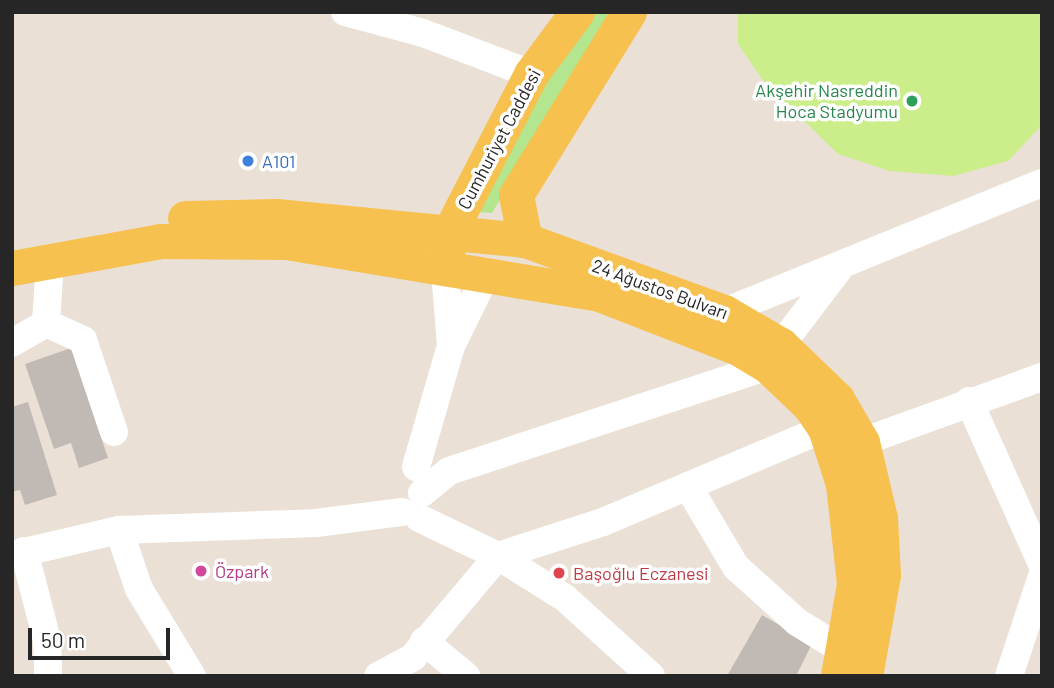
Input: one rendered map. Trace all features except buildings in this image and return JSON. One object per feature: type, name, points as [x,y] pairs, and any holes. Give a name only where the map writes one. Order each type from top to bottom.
[{"type":"main road","name":"Cumhuriyet Caddesi","points":[[449,233],[531,74],[577,12]]},
{"type":"main road","points":[[485,277],[629,12]]},
{"type":"main road","name":"24 Ağustos Bulvarı","points":[[21,264],[141,223],[235,215],[449,233],[515,224],[724,312],[774,355],[837,399],[862,442],[875,488],[882,546],[878,609],[849,667]]},
{"type":"main road","points":[[21,264],[160,241],[212,239],[333,248],[445,271],[449,233]]},
{"type":"main road","name":"24 Ağustos Bulvarı","points":[[445,271],[621,300],[774,355],[825,428],[853,535],[854,584],[849,667]]},
{"type":"street","points":[[345,12],[423,33],[531,74]]},
{"type":"street","points":[[724,312],[839,269],[1042,183]]},
{"type":"street","points":[[21,264],[46,323],[83,340],[114,432]]},
{"type":"street","points":[[48,676],[47,640],[18,553],[119,530],[316,523],[413,497],[449,471],[774,355],[839,269]]},
{"type":"street","points":[[445,271],[451,346]]},
{"type":"street","points":[[413,497],[451,346],[485,277]]},
{"type":"street","points":[[12,343],[46,323]]},
{"type":"street","points":[[862,442],[969,401],[1042,377]]},
{"type":"street","points":[[969,401],[1042,564]]},
{"type":"street","points":[[378,676],[413,657],[498,556],[689,488],[825,428]]},
{"type":"street","points":[[689,488],[736,567],[849,667]]},
{"type":"street","points":[[413,497],[565,598],[651,676]]},
{"type":"street","points":[[119,530],[139,589],[192,676]]},
{"type":"street","points":[[1009,676],[1042,576]]},
{"type":"street","points":[[424,641],[466,676]]},
{"type":"green space","points":[[594,12],[612,12],[492,213],[476,212],[525,115]]},
{"type":"green space","name":"Akşehir Nasreddin Hoca Stadyumu","points":[[738,12],[1042,12],[1042,125],[1008,161],[953,176],[890,171],[838,154],[762,79],[738,44]]},
{"type":"place","name":"Akşehir Nasreddin Hoca Stadyumu","points":[[912,101]]},
{"type":"place","name":"A101","points":[[248,161]]},
{"type":"place","name":"Özpark","points":[[201,571]]},
{"type":"place","name":"Başoğlu Eczanesi","points":[[559,573]]}]
